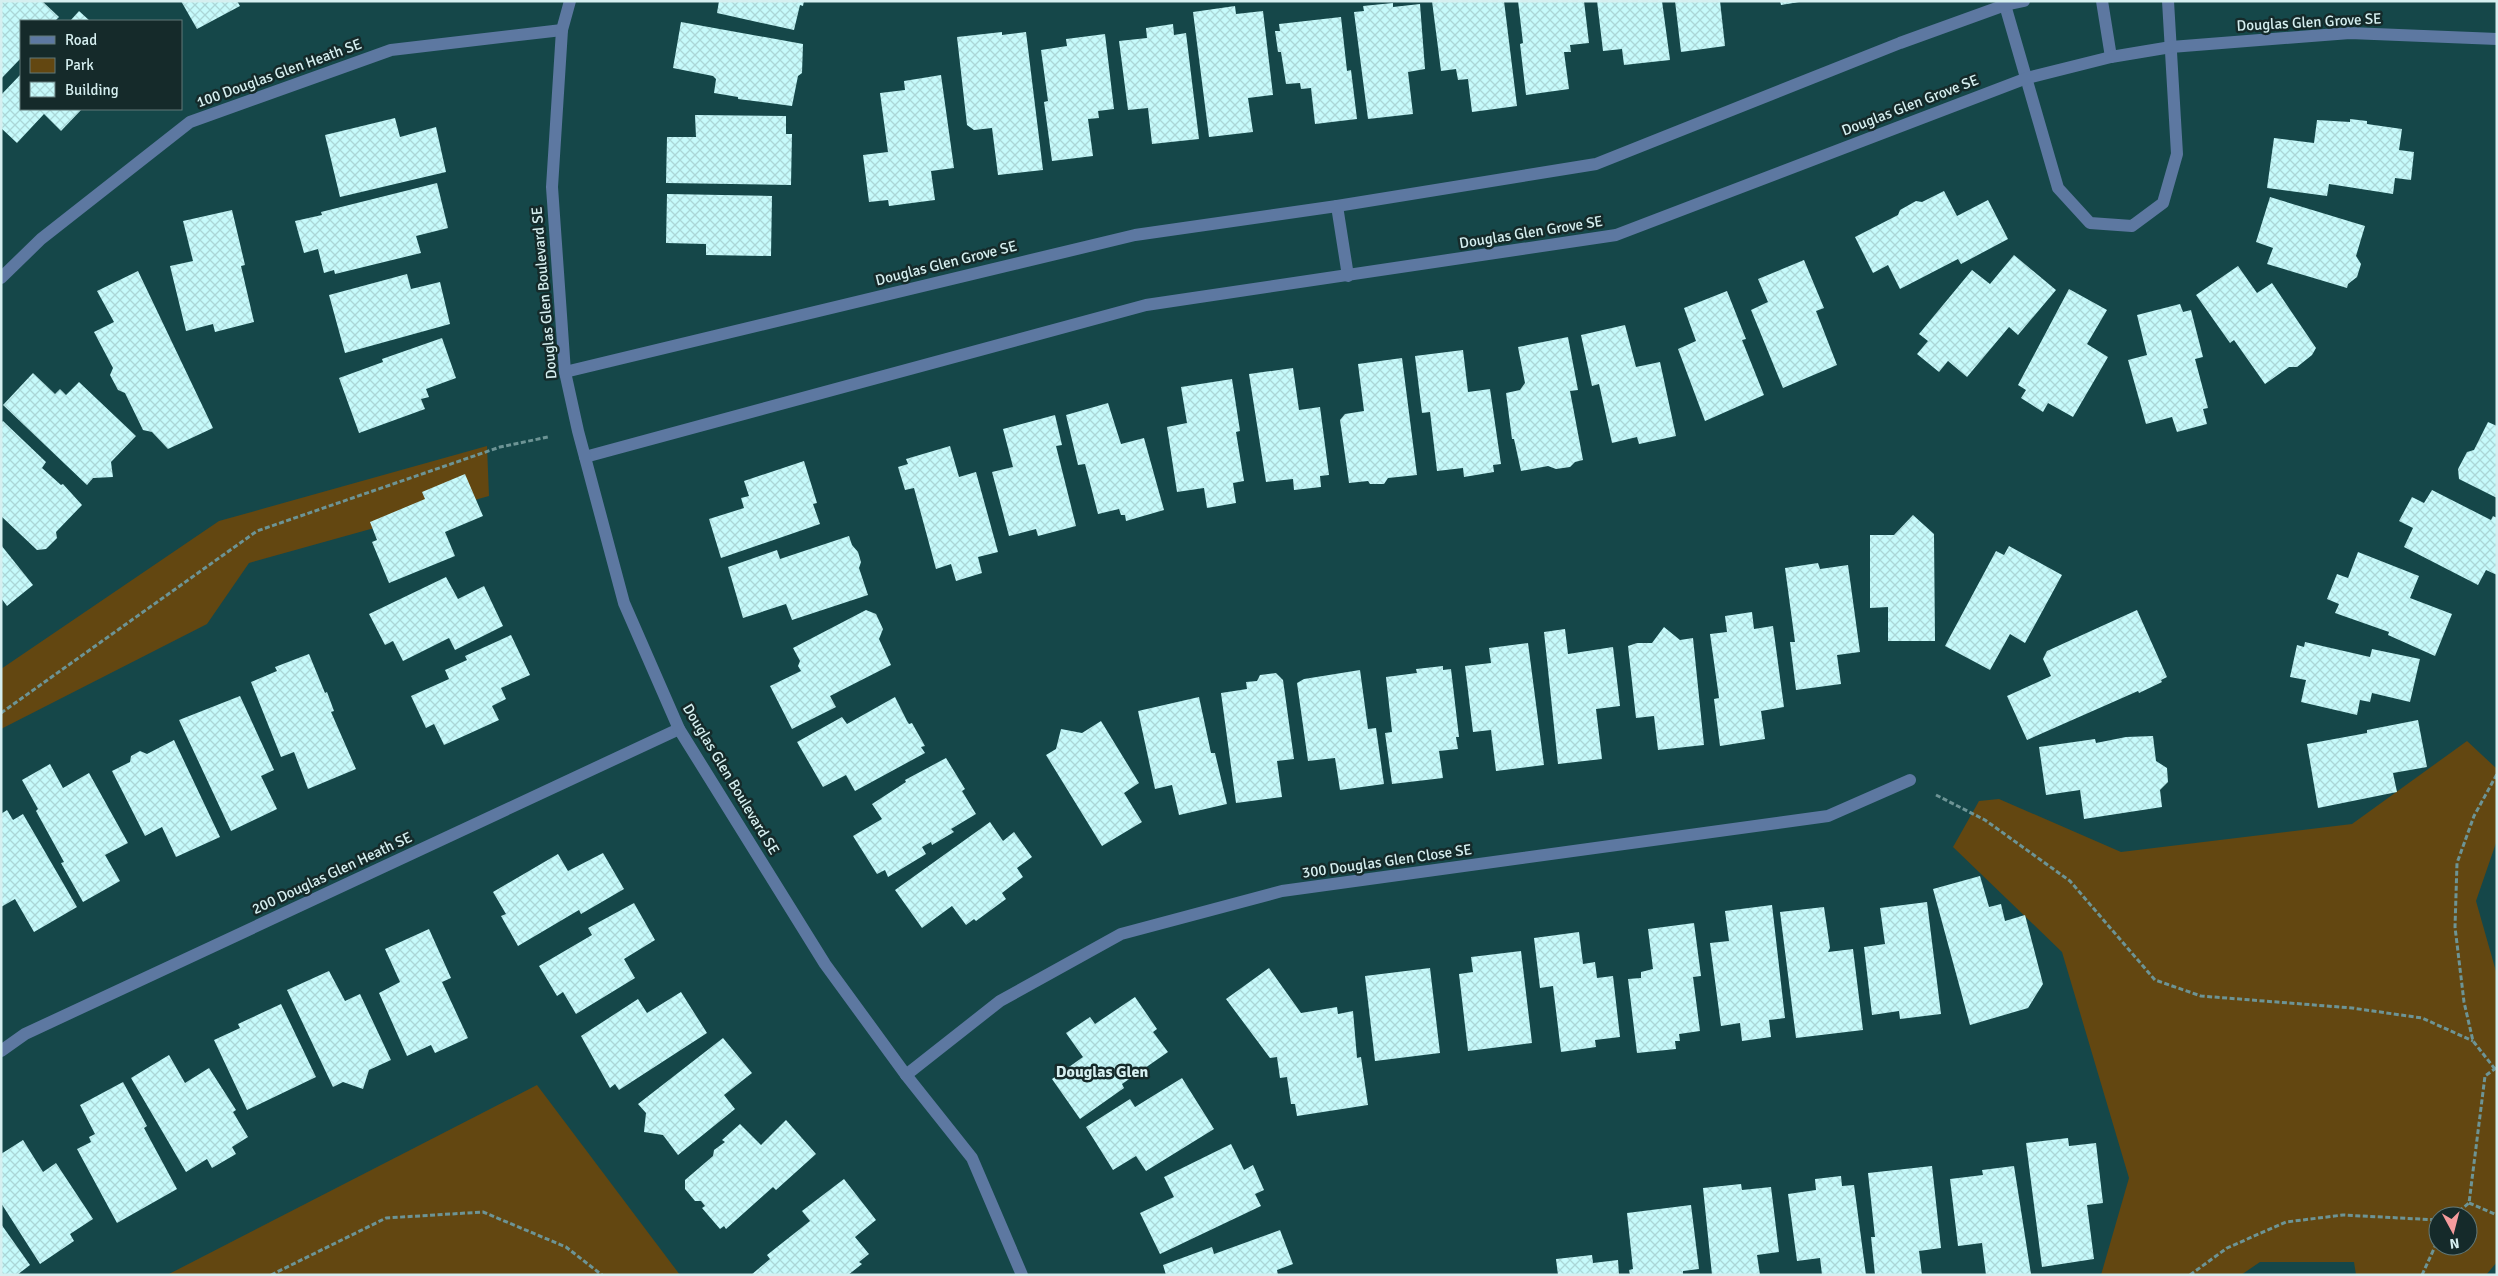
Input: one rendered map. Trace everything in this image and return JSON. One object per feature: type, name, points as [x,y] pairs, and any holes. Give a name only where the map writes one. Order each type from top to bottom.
[{"type":"street","name":"Douglas Glen Boulevard SE","points":[[570,1],[562,30],[552,187],[565,372],[578,431],[624,603],[679,729],[825,964],[906,1075],[972,1158],[1022,1275]]},
{"type":"street","name":"Douglas Glen Grove SE","points":[[565,372],[1135,235],[1337,206],[1596,164],[1900,43],[2005,5],[2024,1]]},
{"type":"street","points":[[2102,1],[2111,57]]},
{"type":"street","points":[[2005,5],[2058,188],[2090,223],[2132,226],[2163,202],[2177,154],[2168,1]]},
{"type":"street","name":"100 Douglas Glen Heath SE","points":[[1,278],[41,239],[190,122],[391,50],[562,30]]},
{"type":"street","name":"Douglas Glen Grove SE","points":[[585,457],[1146,305],[1616,235],[2027,78],[2111,57],[2171,47],[2350,34],[2497,39]]},
{"type":"street","points":[[1337,206],[1348,276]]},
{"type":"street","name":"200 Douglas Glen Heath SE","points":[[1,1051],[25,1034],[679,729]]},
{"type":"street","name":"300 Douglas Glen Close SE","points":[[906,1075],[1000,1001],[1121,934],[1282,892],[1828,816],[1910,780]]},
{"type":"path","points":[[1,712],[257,531],[500,447],[578,431]]},
{"type":"path","points":[[2473,1041],[2464,1002],[2455,927],[2456,863],[2474,816],[2497,774]]},
{"type":"path","points":[[1910,780],[1985,820],[2070,881],[2156,980],[2201,996],[2352,1008],[2422,1018],[2473,1041],[2496,1068],[2485,1076],[2469,1203],[2465,1206]]},
{"type":"path","points":[[2469,1203],[2497,1215]]},
{"type":"path","points":[[271,1275],[386,1218],[483,1212],[566,1248],[602,1275]]},
{"type":"path","points":[[2190,1275],[2227,1248],[2286,1222],[2338,1216],[2428,1220]]},
{"type":"path","points":[[2422,1275],[2431,1256]]},
{"type":"green space","points":[[487,446],[489,496],[249,563],[207,624],[1,729],[1,669],[219,521]]},
{"type":"green space","points":[[2467,741],[2497,769],[2497,840],[2476,901],[2497,975],[2497,1262],[2486,1275],[2356,1275],[2354,1262],[2260,1262],[2241,1275],[2101,1275],[2129,1178],[2062,952],[1953,847],[1979,801],[1999,799],[2121,852],[2352,824]]},
{"type":"green space","points":[[537,1085],[680,1275],[167,1275]]},
{"type":"building","points":[[1,1],[42,1],[59,17],[56,20],[20,20],[20,59],[1,79]]},
{"type":"building","points":[[181,1],[237,1],[240,6],[197,29]]},
{"type":"building","points":[[719,1],[804,1],[803,6],[800,5],[794,30],[717,13]]},
{"type":"building","points":[[1432,1],[1504,1],[1517,106],[1472,112],[1468,79],[1458,80],[1456,69],[1441,71]]},
{"type":"building","points":[[1518,1],[1584,1],[1589,43],[1570,45],[1571,52],[1564,52],[1569,89],[1526,95],[1520,44],[1523,43]]},
{"type":"building","points":[[1597,1],[1662,1],[1670,60],[1624,65],[1622,49],[1603,51]]},
{"type":"building","points":[[1675,1],[1720,1],[1725,46],[1681,52]]},
{"type":"building","points":[[1780,1],[1799,1],[1799,2],[1781,5]]},
{"type":"building","points":[[1393,3],[1393,7],[1420,4],[1425,69],[1408,72],[1413,114],[1368,119],[1354,12],[1364,11],[1363,6]]},
{"type":"building","points":[[1235,6],[1236,14],[1263,11],[1273,95],[1248,98],[1253,132],[1209,137],[1193,12]]},
{"type":"building","points":[[79,11],[89,20],[71,20]]},
{"type":"building","points":[[1341,17],[1347,71],[1351,70],[1357,119],[1315,124],[1311,88],[1301,89],[1300,83],[1286,84],[1281,52],[1278,52],[1275,31],[1280,31],[1279,24]]},
{"type":"building","points":[[681,22],[803,44],[802,73],[798,76],[792,106],[738,99],[738,97],[714,93],[716,79],[713,76],[673,68]]},
{"type":"building","points":[[1173,24],[1174,35],[1186,33],[1199,139],[1152,144],[1148,108],[1128,110],[1119,41],[1147,38],[1146,28]]},
{"type":"building","points":[[1002,32],[1002,35],[1026,32],[1043,170],[998,175],[992,128],[974,130],[967,125],[957,37]]},
{"type":"building","points":[[1105,34],[1114,109],[1098,111],[1099,118],[1088,119],[1093,156],[1052,161],[1044,102],[1048,101],[1041,50],[1067,46],[1066,39]]},
{"type":"building","points":[[20,75],[20,110],[81,110],[61,131],[44,114],[17,143],[1,128],[1,95]]},
{"type":"building","points":[[941,75],[954,168],[931,171],[935,200],[889,206],[888,200],[869,202],[863,155],[888,152],[880,93],[905,90],[904,81]]},
{"type":"building","points":[[695,115],[786,116],[786,134],[792,134],[791,185],[666,183],[667,137],[696,137]]},
{"type":"building","points":[[395,118],[400,137],[436,127],[446,172],[340,197],[325,135]]},
{"type":"building","points":[[2350,119],[2367,121],[2367,124],[2402,129],[2399,150],[2414,152],[2411,180],[2395,178],[2393,194],[2329,184],[2327,196],[2267,188],[2274,138],[2314,143],[2317,120],[2350,122]]},
{"type":"building","points":[[437,183],[448,228],[416,236],[421,253],[335,274],[334,270],[324,273],[318,249],[304,253],[295,221],[322,215],[321,212]]},
{"type":"building","points":[[1944,191],[1957,216],[1988,200],[2008,239],[1961,264],[1958,259],[1900,289],[1888,265],[1873,273],[1855,237],[1898,215],[1900,210],[1916,201],[1922,202]]},
{"type":"building","points":[[667,194],[772,196],[771,256],[706,255],[706,244],[666,243]]},
{"type":"building","points":[[2270,197],[2365,226],[2356,256],[2361,264],[2357,277],[2348,284],[2347,288],[2267,264],[2273,248],[2256,242]]},
{"type":"building","points":[[232,210],[245,265],[241,266],[254,322],[215,332],[213,324],[186,331],[170,266],[193,261],[183,221]]},
{"type":"building","points":[[2014,255],[2056,290],[2018,335],[2009,327],[1967,377],[1948,361],[1939,372],[1917,354],[1928,341],[1919,334],[1972,270],[1990,284]]},
{"type":"building","points":[[1804,260],[1824,308],[1816,311],[1837,365],[1783,388],[1751,310],[1768,302],[1758,279]]},
{"type":"building","points":[[2238,266],[2257,293],[2272,283],[2316,348],[2312,355],[2297,367],[2289,367],[2265,384],[2234,340],[2230,343],[2196,295]]},
{"type":"building","points":[[138,271],[213,428],[168,449],[152,432],[143,430],[125,393],[118,390],[110,375],[113,368],[94,332],[114,322],[97,291]]},
{"type":"building","points":[[407,274],[411,289],[440,282],[450,324],[345,353],[329,295]]},
{"type":"building","points":[[2069,289],[2107,310],[2087,344],[2108,357],[2073,417],[2048,403],[2043,412],[2021,398],[2026,390],[2018,385]]},
{"type":"building","points":[[1727,291],[1746,339],[1742,340],[1764,395],[1705,421],[1678,349],[1696,341],[1684,308]]},
{"type":"building","points":[[2180,304],[2183,312],[2191,310],[2203,357],[2195,359],[2208,408],[2203,409],[2207,424],[2177,432],[2172,417],[2146,424],[2128,360],[2147,355],[2137,315]]},
{"type":"building","points":[[1625,325],[1636,367],[1660,362],[1676,436],[1639,444],[1637,437],[1612,443],[1599,384],[1592,386],[1581,335]]},
{"type":"building","points":[[1568,337],[1578,390],[1570,391],[1583,460],[1575,462],[1570,467],[1556,469],[1548,466],[1521,471],[1514,439],[1512,439],[1506,393],[1520,390],[1525,383],[1518,347]]},
{"type":"building","points":[[442,338],[456,378],[426,389],[429,397],[421,399],[425,409],[359,433],[339,378],[383,362],[382,359]]},
{"type":"building","points":[[1463,350],[1468,392],[1490,389],[1501,464],[1493,465],[1494,472],[1464,477],[1463,468],[1437,471],[1430,412],[1422,413],[1415,356]]},
{"type":"building","points":[[1402,358],[1417,475],[1388,478],[1384,484],[1370,484],[1368,481],[1349,483],[1340,420],[1345,414],[1364,411],[1358,364]]},
{"type":"building","points":[[1293,368],[1299,410],[1320,407],[1329,475],[1320,476],[1321,487],[1294,490],[1293,479],[1266,482],[1249,374]]},
{"type":"building","points":[[33,373],[55,394],[60,389],[66,395],[79,382],[136,436],[111,462],[113,477],[93,478],[87,485],[3,405]]},
{"type":"building","points":[[1232,379],[1240,431],[1236,432],[1244,481],[1233,483],[1236,503],[1207,508],[1204,488],[1177,492],[1167,427],[1187,423],[1181,387]]},
{"type":"building","points":[[1108,403],[1121,444],[1144,438],[1164,510],[1126,521],[1125,515],[1121,515],[1119,509],[1098,514],[1085,464],[1078,465],[1066,415]]},
{"type":"building","points":[[1055,415],[1062,445],[1056,446],[1076,526],[1038,536],[1036,529],[1009,536],[992,472],[1013,467],[1003,429]]},
{"type":"building","points":[[3,421],[46,462],[42,468],[61,485],[63,484],[82,505],[56,532],[57,538],[46,549],[37,550],[1,516],[1,423]]},
{"type":"building","points":[[2488,422],[2497,426],[2497,498],[2459,479],[2458,469],[2467,452],[2474,450]]},
{"type":"building","points":[[950,446],[959,477],[976,472],[998,552],[978,557],[982,573],[956,581],[951,564],[936,569],[914,488],[905,490],[898,467],[908,464],[906,459]]},
{"type":"building","points":[[804,461],[817,503],[813,504],[820,524],[721,558],[709,519],[744,508],[741,498],[749,496],[744,481]]},
{"type":"building","points":[[465,474],[483,516],[445,532],[455,556],[389,583],[372,542],[377,540],[370,522],[425,499],[422,492]]},
{"type":"building","points":[[2432,490],[2491,520],[2493,516],[2497,518],[2497,575],[2486,570],[2478,585],[2404,547],[2413,528],[2399,521],[2412,497],[2424,503]]},
{"type":"building","points":[[1913,515],[1934,534],[1935,641],[1888,641],[1888,607],[1870,608],[1870,535],[1894,535]]},
{"type":"building","points":[[849,536],[852,545],[858,552],[861,562],[859,568],[868,595],[792,620],[786,604],[743,618],[728,567],[777,550],[780,559]]},
{"type":"building","points":[[1,545],[33,585],[7,606],[1,598]]},
{"type":"building","points":[[2009,546],[2062,575],[2025,643],[2010,634],[1990,670],[1945,646],[1996,551],[2004,555]]},
{"type":"building","points":[[2358,552],[2419,576],[2410,598],[2452,614],[2435,656],[2388,635],[2389,632],[2335,613],[2339,604],[2327,599],[2337,574],[2348,578]]},
{"type":"building","points":[[1818,563],[1820,569],[1848,565],[1860,652],[1837,655],[1841,684],[1796,690],[1790,642],[1795,642],[1785,568]]},
{"type":"building","points":[[446,577],[458,599],[484,586],[503,626],[455,650],[449,638],[403,661],[393,641],[385,645],[369,614]]},
{"type":"building","points":[[866,610],[876,614],[883,629],[879,639],[891,665],[830,696],[836,707],[792,729],[770,686],[801,671],[798,666],[800,661],[793,648]]},
{"type":"building","points":[[2137,610],[2167,677],[2161,680],[2162,682],[2139,693],[2138,691],[2027,740],[2007,696],[2051,676],[2043,659],[2047,651]]},
{"type":"building","points":[[1752,612],[1754,629],[1773,626],[1784,707],[1761,711],[1765,739],[1720,746],[1714,699],[1719,698],[1710,634],[1727,632],[1725,616]]},
{"type":"building","points":[[1664,627],[1680,640],[1693,638],[1704,745],[1658,750],[1654,716],[1636,718],[1628,646],[1637,643],[1652,643]]},
{"type":"building","points":[[1565,629],[1568,654],[1613,647],[1620,706],[1596,709],[1602,759],[1558,764],[1544,632]]},
{"type":"building","points":[[511,635],[530,675],[501,688],[506,699],[492,706],[499,720],[444,745],[434,724],[426,728],[411,696],[449,679],[445,670],[467,660],[465,656]]},
{"type":"building","points":[[2305,642],[2370,657],[2372,649],[2420,659],[2410,702],[2372,693],[2370,702],[2360,700],[2357,715],[2301,702],[2306,680],[2290,677],[2297,645],[2304,647]]},
{"type":"building","points":[[1528,643],[1544,765],[1496,771],[1491,730],[1473,732],[1465,666],[1491,663],[1489,648]]},
{"type":"building","points":[[309,654],[325,693],[327,692],[334,711],[331,712],[356,769],[308,789],[294,752],[281,757],[251,682],[277,671],[275,667]]},
{"type":"building","points":[[1443,666],[1443,670],[1451,669],[1459,737],[1456,737],[1458,749],[1439,751],[1443,778],[1392,784],[1385,733],[1392,732],[1386,677],[1417,673],[1416,669]]},
{"type":"building","points":[[1360,670],[1368,729],[1376,728],[1384,784],[1340,790],[1335,758],[1308,761],[1297,683],[1304,679]]},
{"type":"building","points":[[1276,673],[1283,680],[1294,759],[1277,761],[1282,797],[1236,803],[1221,693],[1247,689],[1246,682],[1257,681],[1260,675]]},
{"type":"building","points":[[240,696],[274,770],[261,776],[277,809],[231,831],[179,720]]},
{"type":"building","points":[[895,697],[907,721],[909,724],[912,723],[925,746],[921,747],[925,753],[855,791],[846,775],[823,787],[797,742],[842,717],[847,724]]},
{"type":"building","points":[[1199,697],[1211,753],[1215,753],[1227,804],[1179,815],[1172,785],[1155,789],[1138,711]]},
{"type":"building","points":[[2418,720],[2427,767],[2393,773],[2397,792],[2318,808],[2307,744],[2367,733],[2367,730]]},
{"type":"building","points":[[1101,721],[1139,783],[1124,793],[1142,822],[1102,846],[1046,755],[1056,749],[1061,729],[1082,733]]},
{"type":"building","points":[[2153,736],[2156,761],[2167,768],[2168,782],[2160,790],[2162,807],[2084,819],[2080,790],[2046,795],[2039,747],[2095,739],[2096,743],[2126,737]]},
{"type":"building","points":[[174,740],[220,837],[176,857],[162,827],[145,836],[112,771],[130,762],[131,756],[140,751],[147,754]]},
{"type":"building","points":[[946,758],[965,789],[962,791],[976,814],[951,829],[954,832],[932,845],[931,842],[922,847],[926,854],[888,877],[885,870],[877,874],[853,836],[882,819],[872,804],[906,782],[905,780]]},
{"type":"building","points":[[50,764],[63,788],[89,773],[128,843],[105,855],[120,881],[83,902],[61,863],[64,862],[36,811],[38,809],[22,780]]},
{"type":"building","points":[[7,810],[13,820],[23,814],[77,907],[34,932],[15,899],[1,907],[1,814]]},
{"type":"building","points":[[990,822],[1003,841],[1014,832],[1032,857],[1017,868],[1023,877],[1002,893],[1006,899],[976,921],[974,919],[966,925],[952,906],[922,928],[895,890]]},
{"type":"building","points":[[603,853],[624,889],[581,914],[579,910],[518,946],[501,916],[506,914],[493,892],[558,854],[568,871]]},
{"type":"building","points":[[1980,876],[1989,907],[2001,904],[2005,921],[2025,915],[2043,984],[2028,1008],[1970,1025],[1933,889]]},
{"type":"building","points":[[1927,902],[1941,1014],[1900,1019],[1899,1011],[1872,1015],[1864,947],[1885,944],[1880,908]]},
{"type":"building","points":[[634,903],[655,940],[624,959],[635,978],[576,1014],[563,992],[557,996],[539,966],[592,935],[588,928]]},
{"type":"building","points":[[1772,905],[1785,1018],[1769,1020],[1771,1037],[1742,1041],[1740,1023],[1721,1026],[1710,943],[1729,941],[1725,911]]},
{"type":"building","points":[[1824,907],[1830,948],[1828,952],[1853,949],[1863,1030],[1796,1038],[1780,912]]},
{"type":"building","points":[[1694,923],[1701,976],[1693,977],[1700,1031],[1679,1034],[1680,1041],[1675,1041],[1676,1049],[1637,1053],[1628,979],[1641,978],[1641,972],[1653,969],[1648,929]]},
{"type":"building","points":[[429,929],[451,978],[442,982],[468,1038],[435,1053],[431,1045],[407,1056],[379,993],[400,982],[385,949]]},
{"type":"building","points":[[1579,932],[1583,964],[1595,962],[1597,978],[1613,976],[1620,1037],[1595,1040],[1596,1047],[1561,1052],[1553,986],[1540,988],[1534,938]]},
{"type":"building","points":[[1521,951],[1532,1043],[1468,1051],[1459,974],[1473,972],[1471,957]]},
{"type":"building","points":[[1269,968],[1301,1013],[1337,1007],[1338,1014],[1353,1011],[1357,1058],[1361,1057],[1368,1105],[1297,1116],[1295,1104],[1291,1104],[1287,1077],[1280,1078],[1277,1057],[1270,1058],[1226,999]]},
{"type":"building","points":[[1430,968],[1440,1053],[1375,1061],[1365,976]]},
{"type":"building","points":[[329,971],[345,1001],[360,994],[391,1060],[369,1070],[363,1089],[343,1082],[333,1087],[287,990]]},
{"type":"building","points":[[681,992],[707,1033],[619,1090],[615,1084],[610,1088],[581,1036],[638,999],[647,1013]]},
{"type":"building","points":[[1135,997],[1157,1029],[1153,1032],[1168,1052],[1122,1084],[1124,1088],[1080,1119],[1052,1079],[1083,1057],[1066,1033],[1090,1017],[1095,1024]]},
{"type":"building","points":[[281,1004],[316,1077],[247,1110],[214,1040],[240,1028],[238,1024]]},
{"type":"building","points":[[723,1038],[752,1073],[724,1095],[735,1109],[678,1155],[663,1135],[644,1132],[646,1113],[638,1104]]},
{"type":"building","points":[[169,1055],[185,1083],[209,1068],[236,1110],[233,1112],[248,1137],[232,1147],[236,1154],[212,1168],[207,1159],[186,1172],[131,1078]]},
{"type":"building","points":[[1182,1078],[1214,1129],[1146,1171],[1136,1156],[1113,1170],[1086,1127],[1130,1099],[1135,1107]]},
{"type":"building","points":[[123,1082],[147,1126],[144,1128],[177,1189],[117,1223],[77,1149],[91,1142],[89,1137],[95,1134],[80,1105]]},
{"type":"building","points":[[786,1120],[816,1154],[776,1190],[773,1187],[726,1229],[724,1226],[720,1229],[702,1208],[705,1206],[701,1201],[695,1201],[685,1189],[685,1180],[713,1156],[714,1150],[725,1142],[722,1140],[740,1124],[761,1145]]},
{"type":"building","points":[[2068,1138],[2069,1146],[2096,1143],[2103,1203],[2087,1205],[2094,1259],[2042,1267],[2026,1143]]},
{"type":"building","points":[[23,1140],[43,1172],[56,1163],[93,1219],[70,1234],[74,1241],[40,1264],[1,1203],[1,1154]]},
{"type":"building","points":[[1231,1144],[1244,1170],[1253,1165],[1264,1190],[1255,1194],[1261,1206],[1160,1254],[1140,1213],[1174,1197],[1164,1177]]},
{"type":"building","points":[[1932,1166],[1941,1248],[1919,1251],[1922,1275],[1875,1275],[1871,1237],[1875,1237],[1868,1173]]},
{"type":"building","points":[[2014,1166],[2031,1274],[1986,1275],[1982,1243],[1958,1246],[1950,1179],[1983,1175],[1982,1170]]},
{"type":"building","points":[[1841,1176],[1842,1186],[1854,1185],[1866,1275],[1822,1275],[1820,1258],[1797,1261],[1788,1194],[1816,1190],[1815,1179]]},
{"type":"building","points":[[844,1179],[876,1220],[855,1237],[869,1254],[859,1262],[862,1264],[848,1275],[751,1275],[770,1259],[767,1255],[810,1221],[802,1211]]},
{"type":"building","points":[[1741,1184],[1742,1190],[1771,1187],[1779,1252],[1757,1255],[1760,1275],[1712,1275],[1703,1188]]},
{"type":"building","points":[[1691,1205],[1699,1269],[1683,1271],[1683,1275],[1630,1275],[1629,1270],[1633,1269],[1627,1213]]},
{"type":"building","points":[[1,1224],[30,1265],[17,1275],[1,1275]]},
{"type":"building","points":[[1280,1230],[1293,1264],[1277,1270],[1278,1275],[1166,1275],[1163,1265],[1212,1247],[1214,1254]]},
{"type":"building","points":[[1592,1255],[1593,1263],[1618,1260],[1619,1275],[1558,1275],[1556,1259]]},
{"type":"district","name":"Douglas Glen","points":[[1102,1072]]}]
